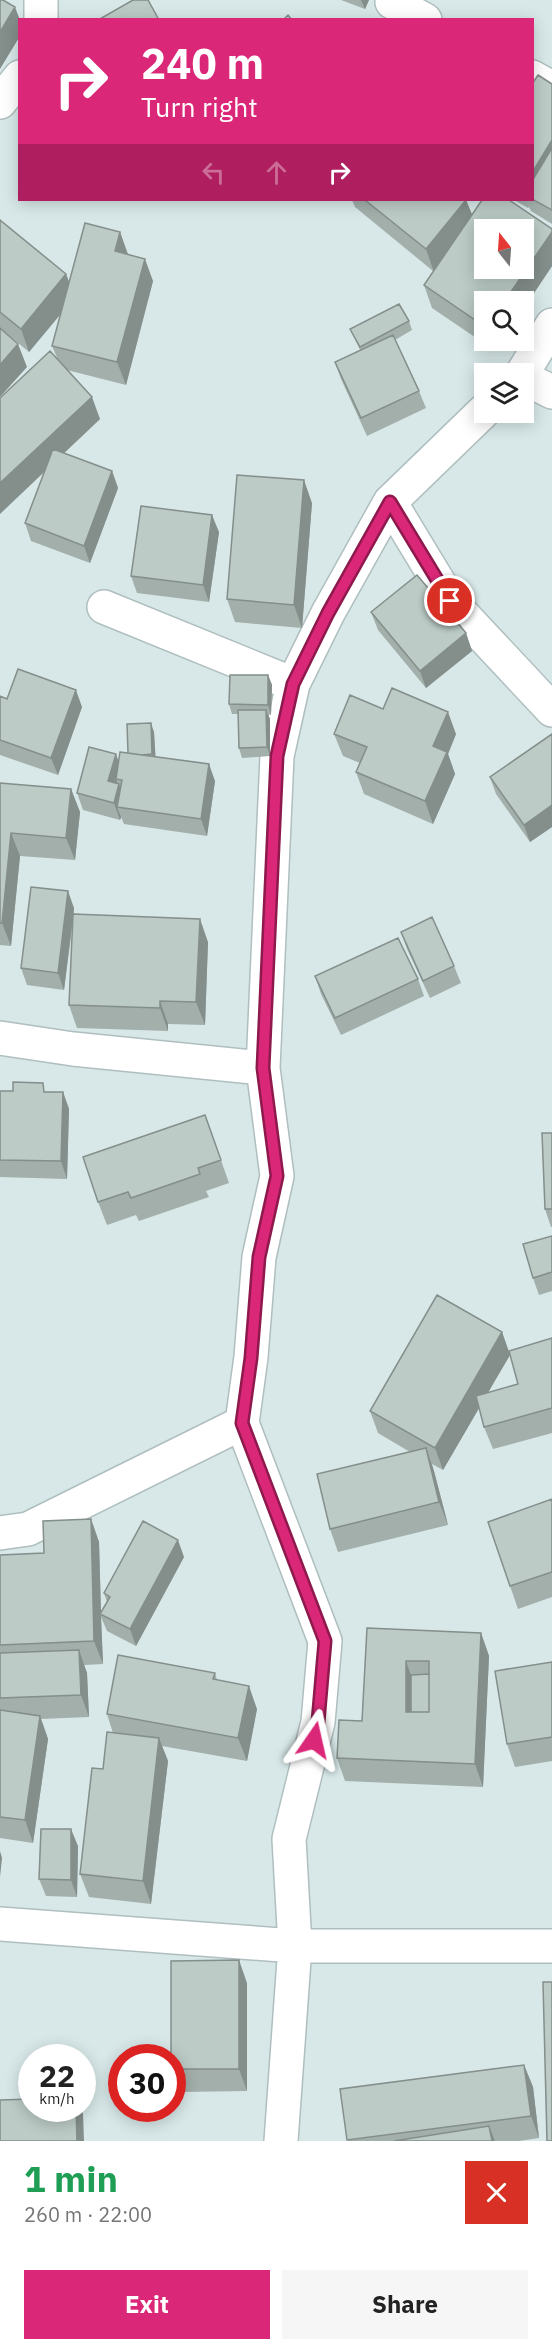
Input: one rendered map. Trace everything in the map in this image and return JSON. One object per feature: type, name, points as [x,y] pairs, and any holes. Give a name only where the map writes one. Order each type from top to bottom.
[{"type":"street","points":[[41,0],[41,18]]},
{"type":"street","points":[[392,2],[421,18]]},
{"type":"street","points":[[0,102],[18,79]]},
{"type":"street","points":[[534,79],[552,88]]},
{"type":"street","points":[[529,363],[552,325]]},
{"type":"street","points":[[534,383],[552,392]]},
{"type":"street","points":[[281,2141],[296,1946],[289,1839],[318,1722],[325,1641],[242,1423],[251,1358],[259,1257],[277,1176],[263,1068],[277,756],[293,684],[328,613],[390,502],[474,421]]},
{"type":"street","points":[[390,502],[450,601],[552,710]]},
{"type":"street","points":[[104,607],[293,684]]},
{"type":"street","points":[[0,1038],[73,1049],[263,1068]]},
{"type":"street","points":[[0,1533],[28,1529],[242,1423]]},
{"type":"street","points":[[0,1924],[296,1946],[552,1946]]},
{"type":"building","points":[[0,0],[15,7],[0,32]]},
{"type":"building","points":[[133,0],[148,0],[158,18],[102,18]]},
{"type":"building","points":[[538,75],[552,84],[552,140],[534,170],[534,81]]},
{"type":"building","points":[[552,148],[552,210],[534,200],[534,178]]},
{"type":"building","points":[[366,201],[465,201],[426,249]]},
{"type":"building","points":[[481,201],[510,201],[552,229],[534,258],[534,219],[474,219],[474,279],[520,279],[512,291],[474,291],[474,319],[424,285]]},
{"type":"building","points":[[0,220],[66,274],[21,329],[0,312]]},
{"type":"building","points":[[85,223],[120,232],[115,251],[145,259],[117,362],[52,346]]},
{"type":"building","points":[[399,304],[409,321],[360,347],[350,329]]},
{"type":"building","points":[[0,328],[18,344],[0,365]]},
{"type":"building","points":[[393,335],[419,391],[361,418],[335,362]]},
{"type":"building","points":[[50,351],[92,397],[0,483],[0,398]]},
{"type":"building","points":[[53,449],[112,471],[84,546],[25,523]]},
{"type":"building","points":[[237,475],[304,480],[294,605],[227,599]]},
{"type":"building","points":[[141,506],[212,515],[203,585],[131,576]]},
{"type":"building","points":[[417,575],[466,633],[420,671],[371,612]]},
{"type":"building","points":[[18,669],[76,690],[51,758],[0,740],[0,696],[7,699]]},
{"type":"building","points":[[230,675],[268,675],[268,705],[229,704]]},
{"type":"building","points":[[392,688],[448,712],[433,746],[447,752],[425,801],[356,772],[367,747],[334,734],[350,695],[383,709]]},
{"type":"building","points":[[238,710],[266,710],[267,747],[239,748]]},
{"type":"building","points":[[151,723],[152,754],[128,753],[127,724]]},
{"type":"building","points":[[552,734],[552,805],[524,825],[490,777]]},
{"type":"building","points":[[89,747],[116,754],[108,781],[119,784],[114,803],[77,793]]},
{"type":"building","points":[[120,752],[209,764],[201,819],[117,807],[122,780],[116,779]]},
{"type":"building","points":[[0,783],[71,789],[66,838],[11,833],[2,923],[0,923]]},
{"type":"building","points":[[31,887],[68,891],[58,973],[21,968]]},
{"type":"building","points":[[73,914],[200,919],[196,1002],[160,1001],[160,1008],[69,1005]]},
{"type":"building","points":[[432,917],[454,966],[423,981],[401,932]]},
{"type":"building","points":[[398,938],[418,979],[335,1018],[315,976]]},
{"type":"building","points":[[13,1082],[43,1083],[44,1092],[63,1092],[61,1161],[0,1160],[0,1091],[13,1091]]},
{"type":"building","points":[[205,1115],[221,1160],[198,1168],[200,1174],[131,1198],[128,1192],[98,1202],[83,1157]]},
{"type":"building","points":[[542,1133],[552,1133],[552,1209],[545,1209]]},
{"type":"building","points":[[552,1236],[552,1272],[533,1278],[523,1244]]},
{"type":"building","points":[[437,1295],[502,1332],[435,1448],[370,1411]]},
{"type":"building","points":[[552,1338],[552,1408],[484,1427],[476,1396],[518,1384],[509,1351]]},
{"type":"building","points":[[426,1448],[439,1502],[330,1529],[317,1474]]},
{"type":"building","points":[[552,1499],[552,1572],[510,1586],[488,1522]]},
{"type":"building","points":[[91,1519],[94,1641],[0,1645],[0,1555],[44,1553],[43,1521]]},
{"type":"building","points":[[143,1521],[178,1540],[130,1629],[100,1614],[110,1597],[104,1593]]},
{"type":"building","points":[[367,1628],[481,1633],[475,1764],[337,1758],[339,1720],[362,1721]],"holes":[[[406,1661],[429,1661],[429,1712],[406,1712]]]},
{"type":"building","points":[[79,1650],[81,1695],[0,1698],[0,1653]]},
{"type":"building","points":[[118,1655],[215,1673],[213,1679],[249,1686],[238,1738],[107,1714]]},
{"type":"building","points":[[552,1662],[552,1737],[507,1744],[495,1671]]},
{"type":"building","points":[[429,1674],[429,1712],[411,1712],[411,1675]]},
{"type":"building","points":[[0,1710],[40,1716],[25,1820],[0,1817]]},
{"type":"building","points":[[107,1732],[159,1738],[143,1881],[80,1874],[92,1768],[103,1769]]},
{"type":"building","points":[[41,1829],[71,1829],[71,1880],[39,1879]]},
{"type":"building","points":[[239,1960],[239,2069],[186,2069],[186,2044],[171,2044],[171,1961]]},
{"type":"building","points":[[543,1982],[552,1982],[552,2141],[547,2141]]},
{"type":"building","points":[[524,2065],[531,2116],[347,2140],[340,2089]]},
{"type":"building","points":[[18,2099],[18,2122],[76,2122],[77,2141],[0,2141],[0,2100]]},
{"type":"building","points":[[489,2126],[492,2141],[394,2141]]},
{"type":"route","points":[[314,1740],[318,1722],[325,1641],[242,1423],[251,1358],[259,1257],[277,1176],[263,1068],[277,756],[293,684],[328,613],[390,502],[450,601]]}]
